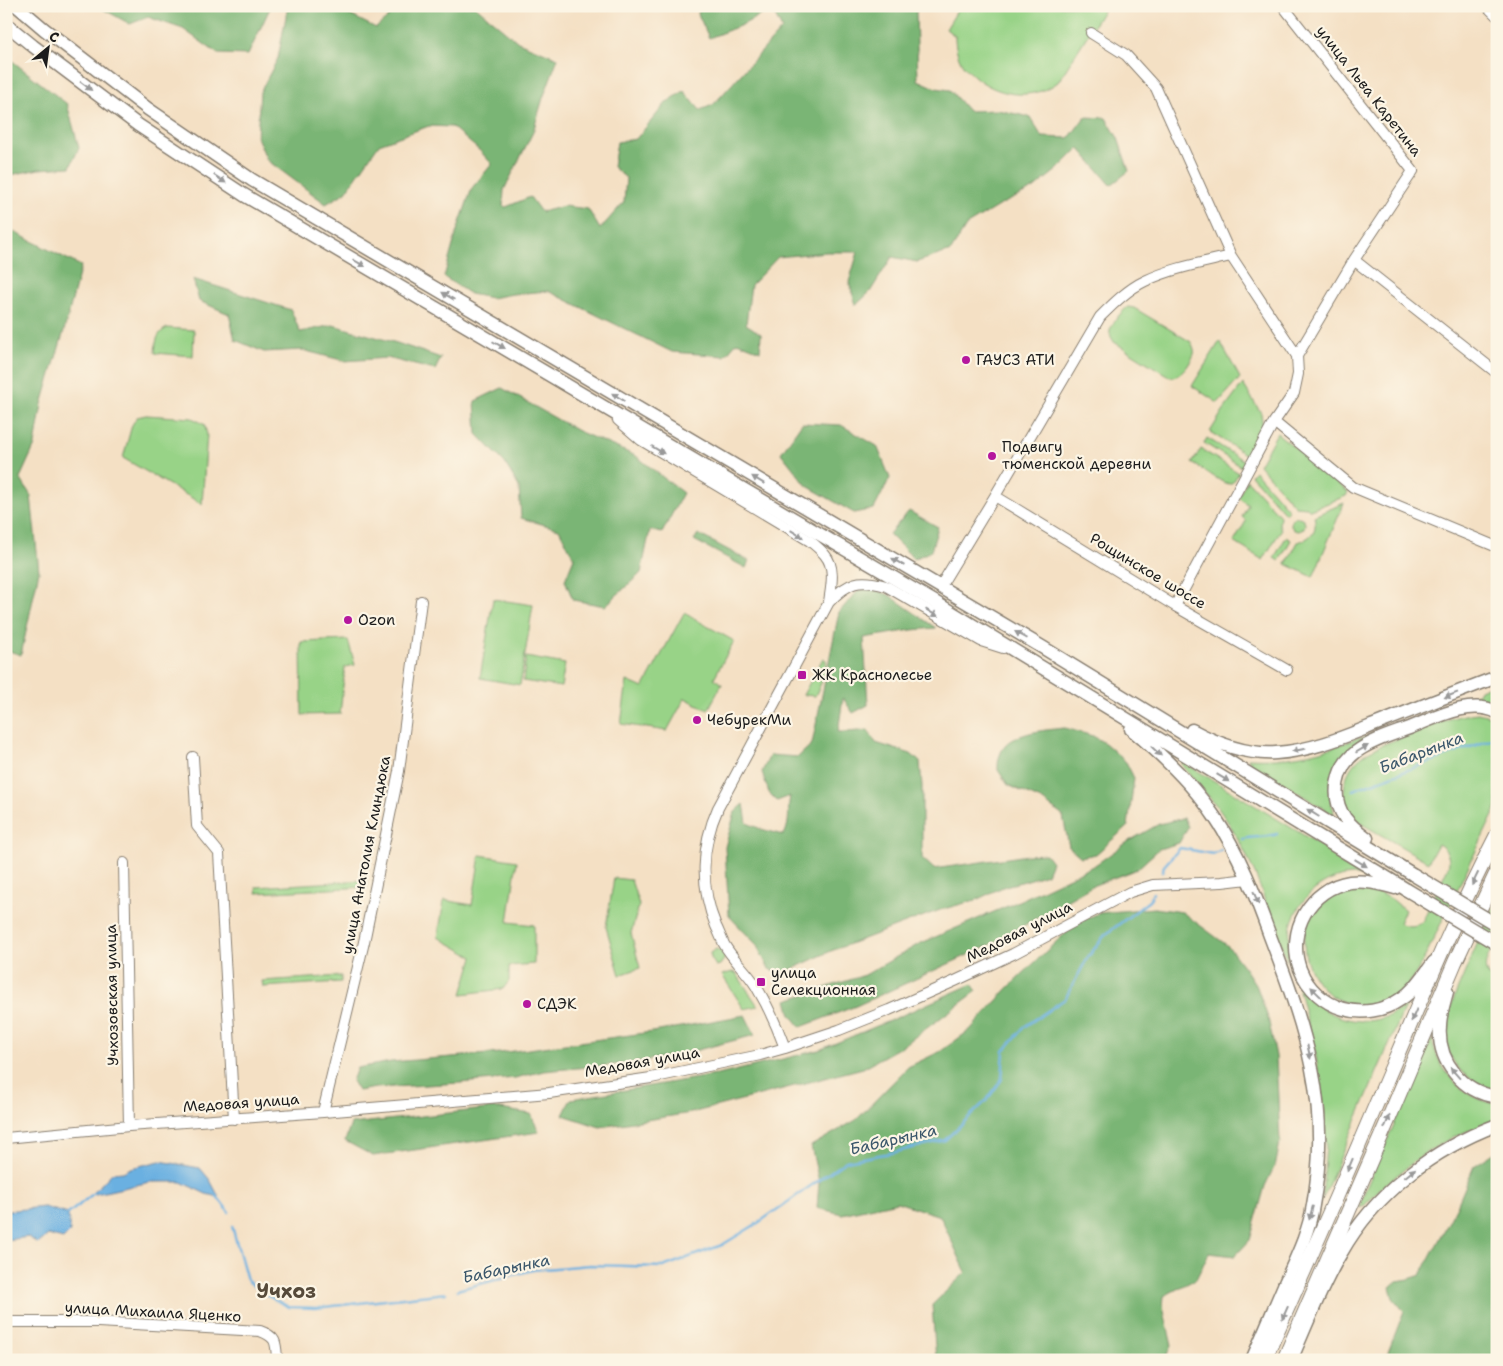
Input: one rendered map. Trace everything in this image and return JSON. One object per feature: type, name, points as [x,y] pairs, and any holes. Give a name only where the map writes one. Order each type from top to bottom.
[{"type":"highway","points":[[1264,1360],[1316,1244],[1440,954],[1497,835]]},
{"type":"highway","points":[[1284,1360],[1455,962],[1497,872]]},
{"type":"main road","points":[[17,6],[44,29],[148,108],[252,180],[1042,647],[1414,876],[1497,924]]},
{"type":"main road","points":[[6,24],[138,125],[244,195],[1017,652],[1497,944]]},
{"type":"main road","points":[[1042,647],[1110,681],[1207,738],[1225,745],[1257,753],[1293,752],[1336,740],[1497,677]]},
{"type":"main road","points":[[1017,652],[1082,699],[1127,726],[1189,784],[1213,814],[1232,844],[1248,879],[1288,984],[1311,1062],[1318,1107],[1319,1163],[1313,1207],[1306,1232],[1252,1360]]},
{"type":"main road","points":[[1414,876],[1352,826],[1345,818],[1340,810],[1336,792],[1343,767],[1356,752],[1371,744],[1450,712],[1474,708],[1483,708],[1497,712]]},
{"type":"main road","points":[[1406,890],[1376,883],[1357,882],[1340,885],[1317,898],[1305,911],[1298,929],[1296,938],[1300,970],[1316,993],[1331,1004],[1349,1011],[1372,1012],[1388,1007],[1403,998],[1440,954]]},
{"type":"main road","points":[[1455,962],[1439,1027],[1442,1052],[1450,1067],[1461,1080],[1477,1090],[1497,1097]]},
{"type":"main road","points":[[1291,1360],[1342,1251],[1370,1212],[1420,1165],[1452,1145],[1497,1125]]},
{"type":"street","name":"улица Льва Каретина","points":[[1283,6],[1413,171],[1354,260]]},
{"type":"street","points":[[1487,6],[1497,16]]},
{"type":"street","points":[[1092,33],[1126,55],[1156,88],[1231,256],[1297,356],[1298,374],[1294,393],[1274,422],[1175,606]]},
{"type":"street","points":[[940,587],[1100,317],[1115,302],[1144,281],[1172,270],[1231,256]]},
{"type":"street","points":[[1297,356],[1354,260],[1497,373]]},
{"type":"street","points":[[606,409],[641,440],[810,541],[826,555],[832,566],[829,602]]},
{"type":"street","points":[[1274,422],[1353,487],[1497,547]]},
{"type":"street","name":"Рощинское шоссе","points":[[995,496],[1175,606],[1287,670]]},
{"type":"street","points":[[785,1048],[768,1007],[755,984],[724,944],[709,910],[704,871],[706,844],[718,808],[829,602],[837,593],[849,585],[861,581],[872,582],[886,586],[981,641],[1017,652]]},
{"type":"street","name":"улица Анатолия Клиндюка","points":[[323,1112],[363,949],[399,771],[421,601]]},
{"type":"street","points":[[193,757],[197,826],[219,853],[234,1119]]},
{"type":"street","name":"Учхозовская улица","points":[[124,862],[129,1126]]},
{"type":"street","name":"Медовая улица","points":[[6,1138],[129,1126],[549,1093],[651,1078],[760,1055],[839,1030],[955,982],[1013,954],[1130,892],[1153,884],[1222,882],[1248,879]]},
{"type":"street","name":"улица Михаила Яценко","points":[[6,1322],[98,1322],[260,1331],[274,1338],[277,1360]]},
{"type":"green space","points":[[103,6],[271,6],[248,55],[218,54],[183,29],[148,17],[130,24],[103,9]]},
{"type":"green space","points":[[288,6],[339,6],[346,13],[376,28],[401,6],[475,6],[518,42],[558,58],[533,132],[504,190],[503,206],[506,207],[530,197],[541,212],[564,206],[588,209],[600,229],[624,202],[626,178],[613,167],[617,142],[636,139],[667,102],[684,91],[700,110],[713,105],[782,29],[772,9],[742,25],[709,38],[698,14],[700,6],[920,6],[916,12],[918,80],[936,88],[950,90],[968,111],[998,110],[1030,117],[1042,137],[1069,138],[1085,117],[1106,118],[1118,138],[1129,171],[1111,185],[1079,148],[1058,169],[1033,189],[1000,205],[967,225],[951,251],[917,262],[892,257],[870,292],[856,305],[849,282],[858,252],[826,252],[778,257],[751,285],[746,324],[761,334],[760,351],[737,342],[725,356],[672,352],[548,291],[491,298],[470,294],[444,277],[472,188],[492,164],[452,127],[429,126],[379,144],[346,192],[326,204],[267,160],[257,137],[260,92],[278,58]]},
{"type":"green space","points":[[960,6],[1106,6],[1058,82],[1037,92],[1014,94],[991,87],[972,74],[963,65],[957,53],[955,36],[946,29]]},
{"type":"green space","points":[[6,56],[67,104],[79,148],[70,167],[39,169],[6,176]]},
{"type":"green space","points":[[6,228],[81,266],[42,404],[35,445],[20,478],[31,496],[39,571],[21,655],[6,650]]},
{"type":"green space","points":[[193,279],[291,310],[300,332],[333,325],[441,358],[435,370],[387,358],[345,361],[302,350],[264,352],[235,340],[229,314],[199,301]]},
{"type":"green space","points":[[1128,307],[1134,308],[1191,342],[1194,354],[1188,366],[1181,373],[1170,377],[1114,342],[1110,335],[1110,330],[1118,317]]},
{"type":"green space","points":[[167,328],[194,330],[193,356],[155,353],[157,338]]},
{"type":"green space","points":[[1220,341],[1240,378],[1218,403],[1192,386]]},
{"type":"green space","points":[[1243,384],[1261,413],[1263,428],[1248,456],[1210,432]]},
{"type":"green space","points":[[502,388],[578,431],[636,456],[683,493],[662,533],[650,530],[641,573],[605,606],[573,600],[565,580],[574,558],[559,529],[521,518],[519,487],[505,463],[477,434],[475,401]]},
{"type":"green space","points":[[146,415],[192,418],[204,424],[207,434],[202,504],[123,458],[132,425],[137,417]]},
{"type":"green space","points":[[802,423],[841,425],[877,446],[890,478],[874,509],[854,513],[807,486],[781,453]]},
{"type":"green space","points":[[1277,433],[1348,492],[1346,496],[1310,510],[1307,507],[1295,506],[1259,465]]},
{"type":"green space","points":[[1207,438],[1246,462],[1242,467],[1204,443]]},
{"type":"green space","points":[[1201,449],[1239,473],[1233,482],[1229,484],[1221,481],[1192,463]]},
{"type":"green space","points":[[1255,471],[1289,510],[1285,513],[1251,475]]},
{"type":"green space","points":[[1247,480],[1280,516],[1279,524],[1281,530],[1263,560],[1234,542],[1246,521],[1242,517],[1248,505],[1238,497]]},
{"type":"green space","points":[[1344,503],[1313,577],[1286,564],[1298,542],[1313,533],[1315,525],[1314,516]]},
{"type":"green space","points":[[909,511],[938,527],[931,551],[914,559],[889,534]]},
{"type":"green space","points":[[1298,517],[1303,519],[1305,524],[1303,529],[1298,531],[1293,529],[1291,524],[1293,519]]},
{"type":"green space","points":[[698,534],[749,561],[746,568],[694,540]]},
{"type":"green space","points":[[1286,537],[1291,540],[1279,561],[1274,558]]},
{"type":"green space","points":[[860,589],[873,589],[889,595],[936,628],[864,638],[868,705],[853,713],[843,698],[838,732],[868,730],[876,743],[911,754],[920,762],[922,858],[934,869],[1028,855],[1046,854],[1052,862],[1047,874],[1005,886],[976,900],[940,910],[831,951],[781,974],[769,969],[756,944],[729,916],[725,847],[735,812],[744,804],[747,823],[784,835],[790,796],[777,801],[769,793],[762,772],[770,755],[798,757],[812,744],[839,612]]},
{"type":"green space","points":[[493,599],[533,605],[520,685],[480,678]]},
{"type":"green space","points":[[684,613],[734,641],[714,678],[722,684],[708,710],[685,698],[667,731],[621,724],[627,681],[643,688]]},
{"type":"green space","points":[[348,640],[355,665],[345,667],[340,714],[302,715],[301,642]]},
{"type":"green space","points":[[526,657],[565,664],[561,687],[523,681]]},
{"type":"green space","points":[[823,658],[826,660],[826,673],[815,696],[803,695]]},
{"type":"green space","points":[[1497,683],[1497,703],[1471,699],[1471,696],[1478,694],[1480,690]]},
{"type":"green space","points":[[1478,713],[1497,718],[1497,807],[1422,963],[1405,989],[1389,999],[1378,1003],[1356,1005],[1337,999],[1321,986],[1310,969],[1305,950],[1306,930],[1315,912],[1332,897],[1340,893],[1355,890],[1371,891],[1386,896],[1405,910],[1399,923],[1408,926],[1417,925],[1422,922],[1448,867],[1449,860],[1444,848],[1438,844],[1428,862],[1367,827],[1355,818],[1345,799],[1344,791],[1347,775],[1356,761],[1367,752],[1379,746],[1444,721]]},
{"type":"green space","points":[[1065,728],[1093,736],[1106,744],[1126,762],[1134,778],[1128,826],[1096,854],[1081,857],[1069,847],[1063,816],[1043,801],[1008,785],[998,770],[1000,755],[1010,741],[1028,734]]},
{"type":"green space","points":[[1369,737],[1346,753],[1335,768],[1330,786],[1334,815],[1250,763],[1248,758],[1277,758],[1303,755]]},
{"type":"green space","points":[[1183,762],[1358,868],[1363,873],[1363,875],[1346,876],[1331,880],[1315,890],[1301,904],[1296,912],[1289,934],[1287,961],[1256,876],[1243,848],[1216,805],[1183,767]]},
{"type":"green space","points":[[1184,818],[1188,827],[1179,843],[1159,849],[1137,869],[1092,886],[990,945],[856,1006],[801,1027],[791,1015],[787,1000],[865,975],[919,944],[1010,905],[1095,865],[1129,841],[1159,824]]},
{"type":"green space","points":[[480,855],[517,861],[508,922],[534,925],[534,964],[509,966],[509,981],[503,989],[462,994],[473,957],[438,937],[444,900],[472,905]]},
{"type":"green space","points":[[614,878],[631,880],[639,905],[631,933],[640,968],[620,975],[606,927]]},
{"type":"green space","points":[[367,880],[367,887],[257,893],[256,887]]},
{"type":"green space","points":[[1497,901],[1497,937],[1485,966],[1486,972],[1497,982],[1497,1090],[1478,1083],[1462,1072],[1456,1065],[1448,1048],[1446,1030],[1453,1000]]},
{"type":"green space","points":[[1154,908],[1182,912],[1228,946],[1257,987],[1268,1018],[1276,1056],[1280,1142],[1276,1163],[1265,1186],[1250,1240],[1235,1256],[1209,1253],[1196,1279],[1164,1296],[1163,1307],[1172,1346],[1165,1360],[936,1360],[932,1305],[966,1272],[940,1216],[897,1202],[842,1214],[817,1208],[819,1182],[811,1146],[856,1120],[908,1067],[941,1051],[970,1030],[1008,988],[1060,938],[1080,922],[1099,913]]},
{"type":"green space","points":[[716,949],[721,951],[725,958],[720,965],[716,966],[710,953]]},
{"type":"green space","points":[[732,972],[736,973],[758,1006],[744,1009],[722,975]]},
{"type":"green space","points":[[341,976],[341,982],[263,987],[262,981]]},
{"type":"green space","points":[[1297,983],[1315,1003],[1336,1016],[1348,1019],[1360,1021],[1384,1018],[1395,1013],[1405,1005],[1322,1200],[1326,1144],[1324,1107],[1315,1051]]},
{"type":"green space","points":[[972,984],[977,991],[904,1045],[863,1068],[691,1113],[600,1127],[563,1115],[571,1099],[722,1074],[819,1050]]},
{"type":"green space","points":[[745,1015],[755,1035],[686,1053],[632,1063],[544,1071],[515,1078],[376,1088],[358,1091],[352,1081],[357,1068],[391,1062],[500,1053],[659,1031]]},
{"type":"green space","points":[[1431,1040],[1441,1063],[1455,1082],[1474,1096],[1497,1104],[1497,1119],[1453,1137],[1424,1154],[1382,1187],[1360,1208],[1361,1200]]},
{"type":"green space","points":[[494,1108],[531,1114],[539,1132],[373,1156],[345,1141],[351,1124]]},
{"type":"green space","points":[[1497,1151],[1497,1360],[1385,1360],[1404,1311],[1393,1298],[1390,1287],[1397,1281],[1421,1275],[1457,1206],[1474,1166]]},
{"type":"water","points":[[160,1161],[200,1168],[210,1180],[219,1197],[206,1194],[181,1182],[150,1182],[91,1195],[112,1173],[123,1172],[131,1168]]},
{"type":"water","points":[[44,1207],[68,1214],[70,1232],[63,1239],[48,1235],[38,1244],[29,1237],[6,1240],[6,1211]]},
{"type":"waterway","name":"Бабарынка","points":[[1353,790],[1497,736]]},
{"type":"waterway","name":"Бабарынка","points":[[1243,839],[1277,834]]},
{"type":"waterway","name":"Бабарынка","points":[[1162,872],[1164,866],[1180,848],[1213,854],[1221,850]]},
{"type":"waterway","name":"Бабарынка","points":[[457,1290],[533,1270],[590,1265],[663,1267],[722,1245],[758,1223],[846,1161],[896,1152],[945,1140],[987,1100],[1002,1079],[1004,1051],[1024,1027],[1065,999],[1088,957],[1105,935],[1149,901],[1153,893]]},
{"type":"waterway","name":"Бабарынка","points":[[68,1214],[94,1193]]},
{"type":"waterway","name":"Бабарынка","points":[[216,1195],[229,1212]]},
{"type":"waterway","name":"Бабарынка","points":[[232,1226],[247,1280],[264,1294],[289,1307],[316,1308],[446,1293]]},
{"type":"place","name":"ГАУСЗ АТИ","points":[[966,360]]},
{"type":"place","name":"Подвигу тюменской деревни","points":[[992,456]]},
{"type":"place","name":"Ozon","points":[[348,620]]},
{"type":"place","name":"ЖК Краснолесье","points":[[802,675]]},
{"type":"place","name":"ЧебурекМи","points":[[697,720]]},
{"type":"place","name":"улица Селекционная","points":[[761,982]]},
{"type":"place","name":"СДЭК","points":[[527,1004]]},
{"type":"district","name":"Учхоз","points":[[286,1291]]}]
